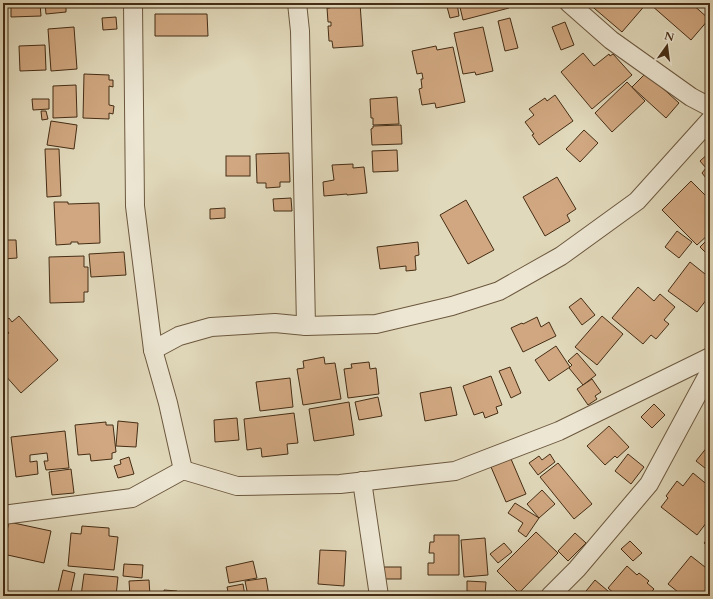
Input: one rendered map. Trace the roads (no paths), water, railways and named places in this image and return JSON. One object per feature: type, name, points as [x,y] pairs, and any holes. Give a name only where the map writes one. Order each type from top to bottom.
[{"type":"street","points":[[133,3],[136,206],[153,350],[168,403],[183,470]]},
{"type":"street","points":[[297,3],[300,31],[306,326]]},
{"type":"street","points":[[568,3],[611,40],[691,97],[710,107]]},
{"type":"street","points":[[153,350],[179,336],[211,327],[275,323],[306,326],[376,324],[452,306],[499,291],[561,256],[637,202],[710,120]]},
{"type":"street","points":[[3,514],[132,498],[183,470],[237,486],[340,484],[455,471],[559,431],[710,357]]},
{"type":"street","points":[[550,596],[577,570],[649,484],[710,371]]},
{"type":"street","points":[[362,481],[378,596]]}]
